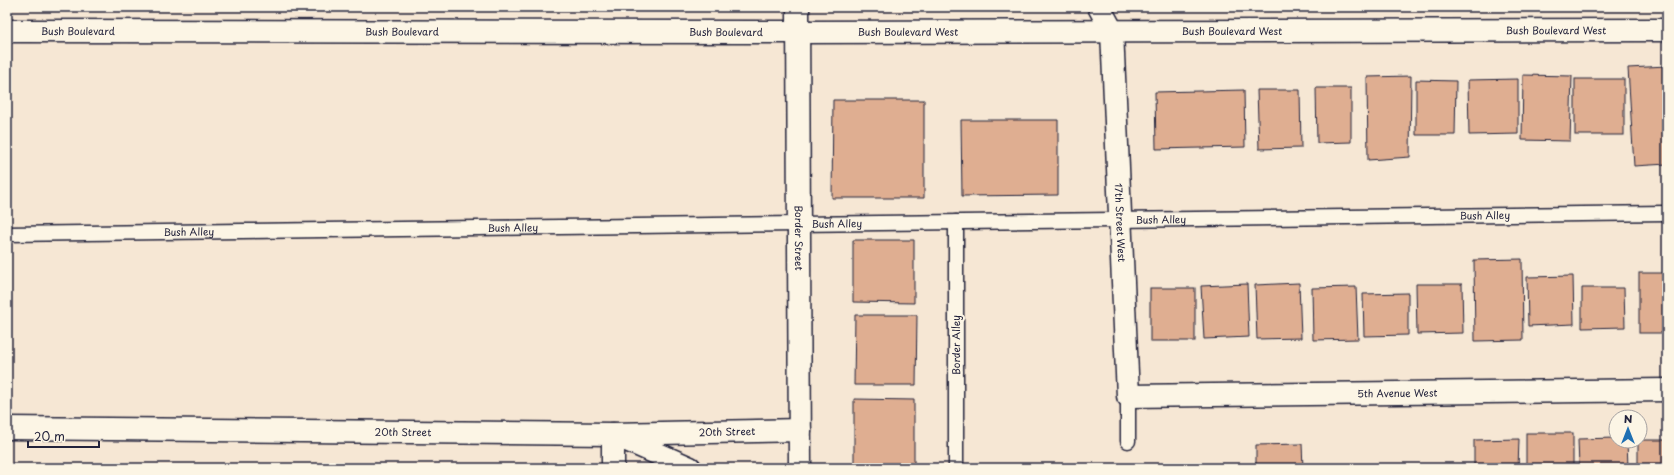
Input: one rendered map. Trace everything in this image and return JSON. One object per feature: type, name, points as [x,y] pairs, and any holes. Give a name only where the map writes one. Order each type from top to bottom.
[{"type":"street","name":"Border Street","points":[[798,7],[800,468]]},
{"type":"street","name":"17th Street West","points":[[1099,7],[1112,31],[1119,220],[1128,396]]},
{"type":"street","name":"Bush Boulevard West","points":[[798,32],[1667,30]]},
{"type":"street","name":"Bush Boulevard","points":[[7,31],[798,32]]},
{"type":"street","name":"5th Avenue West","points":[[1128,396],[1667,390]]},
{"type":"street","name":"20th Street","points":[[7,428],[613,434],[800,430]]},
{"type":"street","points":[[613,468],[613,434],[690,468]]},
{"type":"lane","name":"Bush Alley","points":[[7,234],[1667,213]]},
{"type":"lane","name":"Border Alley","points":[[956,222],[956,468]]},
{"type":"lane","name":"17th Street West","points":[[1128,396],[1128,441]]},
{"type":"building","points":[[1667,66],[1667,164],[1634,166],[1628,68]]},
{"type":"building","points":[[1523,75],[1572,76],[1570,141],[1522,140]]},
{"type":"building","points":[[1411,76],[1410,157],[1368,160],[1367,77]]},
{"type":"building","points":[[1518,79],[1518,134],[1469,135],[1468,80]]},
{"type":"building","points":[[1575,79],[1624,79],[1624,135],[1575,135]]},
{"type":"building","points":[[1416,80],[1456,81],[1455,135],[1416,135]]},
{"type":"building","points":[[1316,88],[1351,88],[1351,142],[1317,143]]},
{"type":"building","points":[[1244,90],[1245,147],[1156,149],[1155,92]]},
{"type":"building","points":[[1257,90],[1300,90],[1301,148],[1259,149]]},
{"type":"building","points":[[833,100],[924,100],[924,198],[832,198]]},
{"type":"building","points":[[961,120],[1058,120],[1058,195],[962,196]]},
{"type":"building","points":[[853,240],[914,240],[914,303],[853,302]]},
{"type":"building","points":[[1522,259],[1523,340],[1475,341],[1474,260]]},
{"type":"building","points":[[1639,273],[1667,273],[1667,333],[1639,333]]},
{"type":"building","points":[[1573,276],[1574,324],[1528,326],[1527,277]]},
{"type":"building","points":[[1299,283],[1301,338],[1257,339],[1255,285]]},
{"type":"building","points":[[1247,284],[1249,337],[1204,339],[1201,286]]},
{"type":"building","points":[[1416,284],[1462,284],[1463,333],[1417,334]]},
{"type":"building","points":[[1356,287],[1358,339],[1313,340],[1312,288]]},
{"type":"building","points":[[1150,288],[1195,288],[1195,341],[1150,341]]},
{"type":"building","points":[[1582,288],[1624,288],[1625,327],[1582,328]]},
{"type":"building","points":[[1408,293],[1408,335],[1364,336],[1363,294]]},
{"type":"building","points":[[855,315],[917,315],[916,385],[854,385]]},
{"type":"building","points":[[854,399],[914,400],[914,468],[854,468]]},
{"type":"building","points":[[1526,433],[1573,433],[1573,468],[1526,468]]},
{"type":"building","points":[[1608,438],[1608,449],[1627,449],[1628,468],[1579,468],[1578,439]]},
{"type":"building","points":[[1519,439],[1518,468],[1474,468],[1474,440]]},
{"type":"building","points":[[1648,440],[1667,440],[1667,468],[1638,468],[1638,449],[1648,449]]},
{"type":"building","points":[[1302,444],[1303,468],[1256,468],[1256,445]]}]
